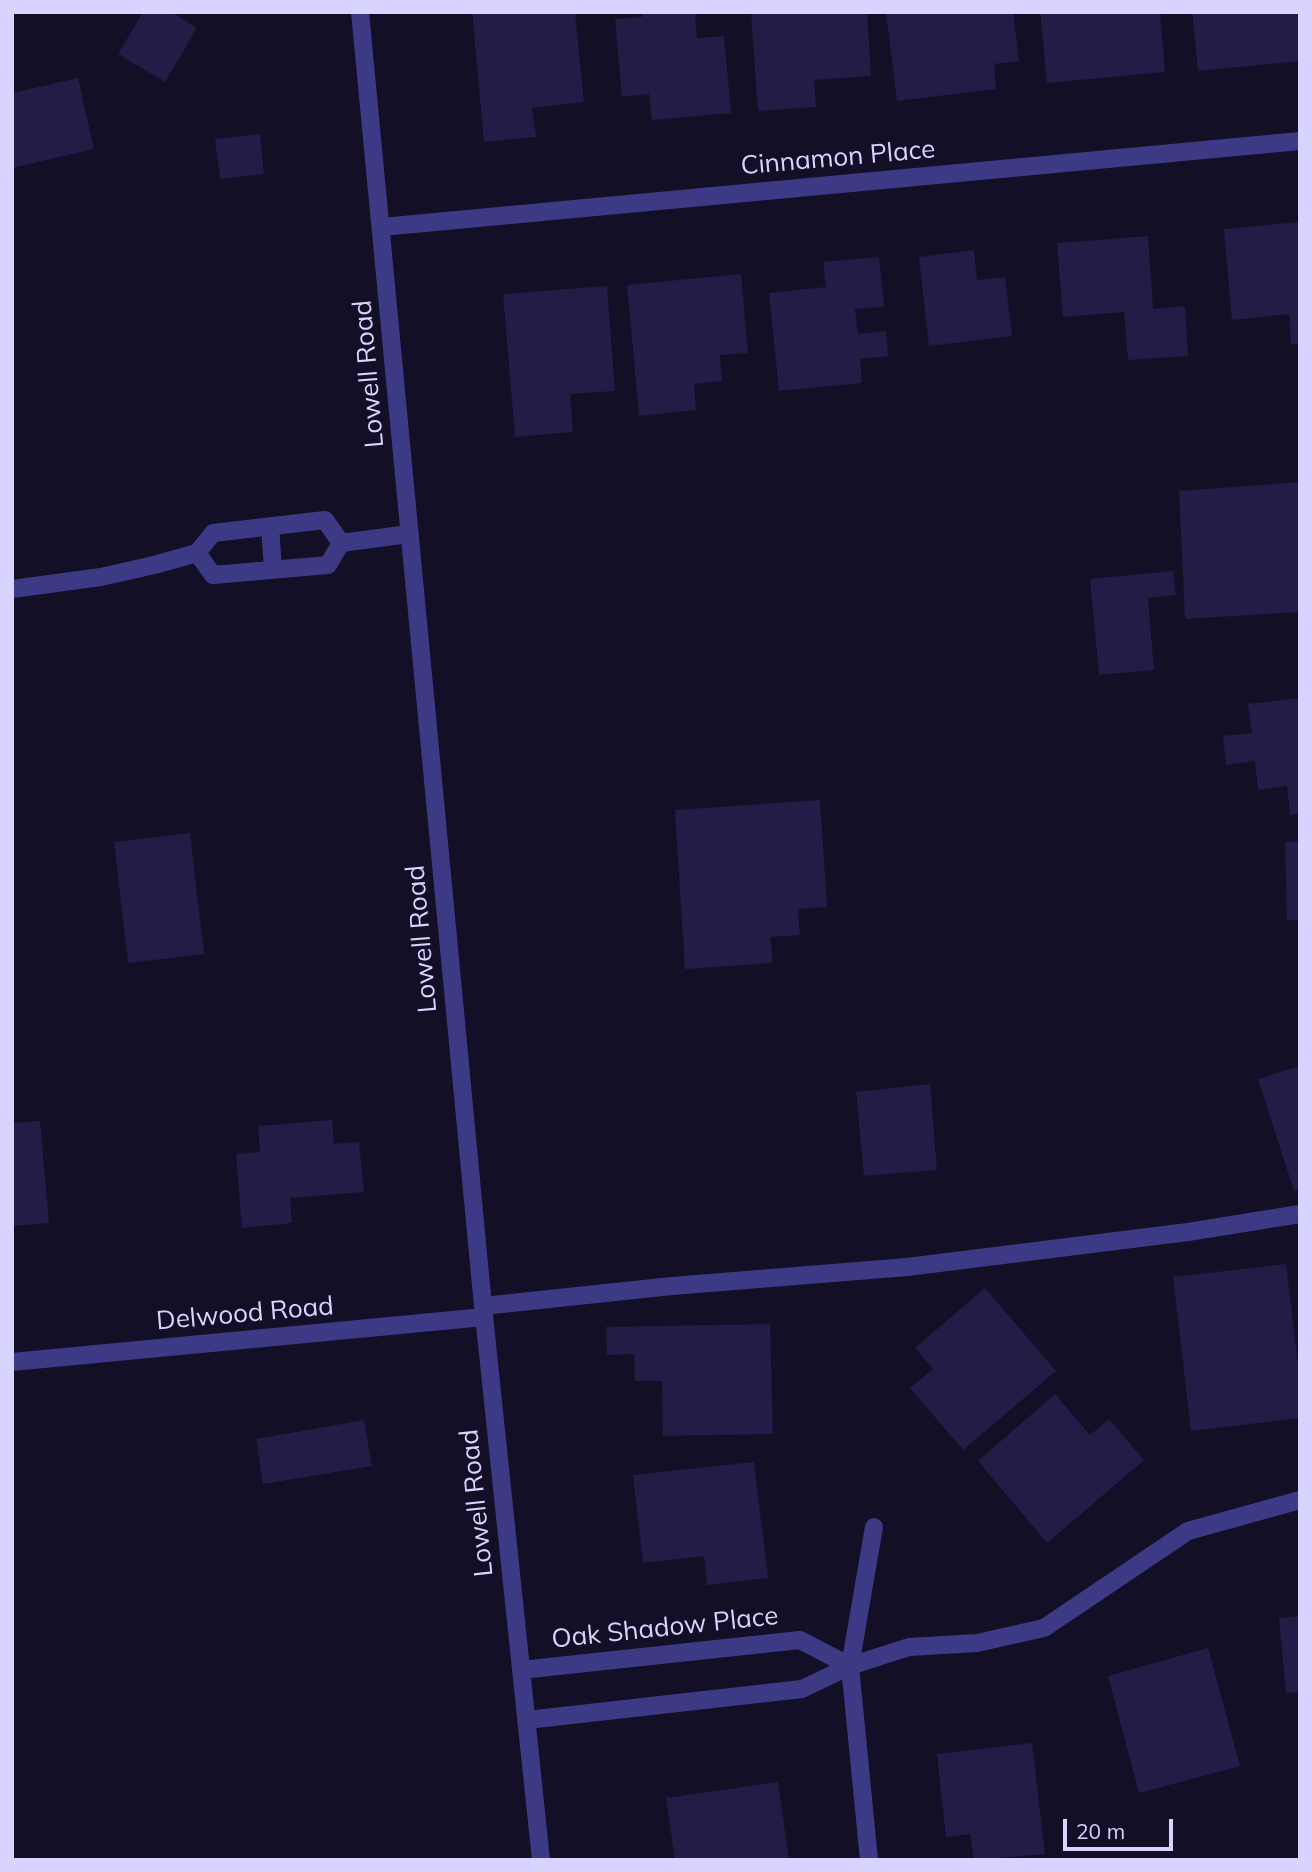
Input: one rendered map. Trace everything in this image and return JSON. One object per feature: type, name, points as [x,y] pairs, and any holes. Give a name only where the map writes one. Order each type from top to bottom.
[{"type":"street","name":"Lowell Road","points":[[360,12],[483,1312],[541,1860]]},
{"type":"street","name":"Cinnamon Place","points":[[382,227],[1300,141]]},
{"type":"street","points":[[12,589],[101,577],[154,565],[197,553],[213,533],[325,520],[341,543]]},
{"type":"street","points":[[270,527],[273,569]]},
{"type":"street","points":[[341,543],[409,534]]},
{"type":"street","points":[[197,553],[213,575],[328,565],[341,543]]},
{"type":"street","name":"Delwood Road","points":[[12,1362],[483,1312],[671,1286],[906,1267],[1188,1232],[1300,1214]]},
{"type":"street","points":[[527,1720],[802,1689],[850,1666],[909,1647],[977,1643],[1044,1628],[1188,1531],[1300,1500]]},
{"type":"street","points":[[869,1860],[850,1666],[874,1527]]},
{"type":"street","name":"Oak Shadow Place","points":[[522,1670],[800,1640],[850,1666]]},
{"type":"building","points":[[143,12],[171,12],[197,28],[165,82],[118,54]]},
{"type":"building","points":[[472,12],[575,12],[584,102],[532,108],[536,137],[484,142]]},
{"type":"building","points":[[642,12],[695,12],[697,38],[724,36],[731,113],[652,120],[649,94],[622,97],[615,19],[642,17]]},
{"type":"building","points":[[751,12],[867,12],[871,76],[814,80],[816,107],[758,111]]},
{"type":"building","points":[[886,12],[1013,12],[1019,61],[994,64],[996,89],[897,101]]},
{"type":"building","points":[[1040,12],[1160,12],[1165,72],[1047,83]]},
{"type":"building","points":[[1192,12],[1300,12],[1300,61],[1198,71]]},
{"type":"building","points":[[78,78],[94,149],[12,168],[12,93]]},
{"type":"building","points":[[260,134],[264,174],[220,179],[215,139]]},
{"type":"building","points":[[1300,222],[1300,344],[1291,344],[1289,314],[1232,320],[1224,229]]},
{"type":"building","points":[[1148,236],[1153,309],[1185,306],[1188,356],[1128,360],[1124,312],[1063,317],[1057,243]]},
{"type":"building","points":[[974,250],[977,280],[1005,277],[1012,336],[929,346],[919,257]]},
{"type":"building","points":[[879,257],[884,307],[855,309],[858,334],[886,331],[888,356],[860,359],[862,383],[779,391],[769,293],[826,287],[823,262]]},
{"type":"building","points":[[741,274],[748,353],[720,355],[722,381],[694,384],[696,410],[639,416],[627,285]]},
{"type":"building","points":[[607,286],[615,391],[570,394],[573,432],[515,437],[503,294]]},
{"type":"building","points":[[1300,482],[1300,612],[1185,619],[1179,491]]},
{"type":"building","points":[[1173,571],[1176,595],[1148,598],[1154,670],[1099,675],[1090,579]]},
{"type":"building","points":[[1300,698],[1300,814],[1290,815],[1287,786],[1258,790],[1255,761],[1226,765],[1223,736],[1252,733],[1248,704]]},
{"type":"building","points":[[820,800],[827,907],[798,909],[800,935],[770,937],[773,963],[685,969],[675,810]]},
{"type":"building","points":[[190,833],[204,954],[128,963],[114,842]]},
{"type":"building","points":[[1300,841],[1300,920],[1287,920],[1285,842]]},
{"type":"building","points":[[1300,1066],[1300,1190],[1294,1191],[1258,1079]]},
{"type":"building","points":[[930,1084],[937,1170],[864,1176],[856,1092]]},
{"type":"building","points":[[332,1120],[334,1144],[359,1142],[364,1192],[290,1198],[292,1223],[242,1228],[236,1154],[260,1152],[258,1126]]},
{"type":"building","points":[[40,1121],[49,1223],[12,1226],[12,1123]]},
{"type":"building","points":[[1286,1264],[1300,1381],[1300,1418],[1191,1431],[1173,1277]]},
{"type":"building","points":[[985,1288],[1056,1371],[963,1450],[910,1388],[933,1369],[915,1348]]},
{"type":"building","points":[[770,1324],[773,1434],[663,1436],[662,1381],[635,1381],[634,1354],[607,1355],[606,1327]]},
{"type":"building","points":[[1055,1394],[1090,1435],[1109,1419],[1144,1460],[1047,1543],[978,1461]]},
{"type":"building","points":[[364,1420],[372,1466],[263,1484],[256,1439]]},
{"type":"building","points":[[754,1462],[768,1578],[707,1585],[704,1556],[643,1563],[633,1475]]},
{"type":"building","points":[[1300,1616],[1300,1692],[1286,1693],[1279,1618]]},
{"type":"building","points":[[1208,1648],[1240,1766],[1139,1793],[1108,1676]]},
{"type":"building","points":[[1032,1743],[1045,1854],[974,1860],[970,1834],[946,1837],[937,1754]]},
{"type":"building","points":[[778,1782],[789,1860],[675,1860],[666,1798]]}]
